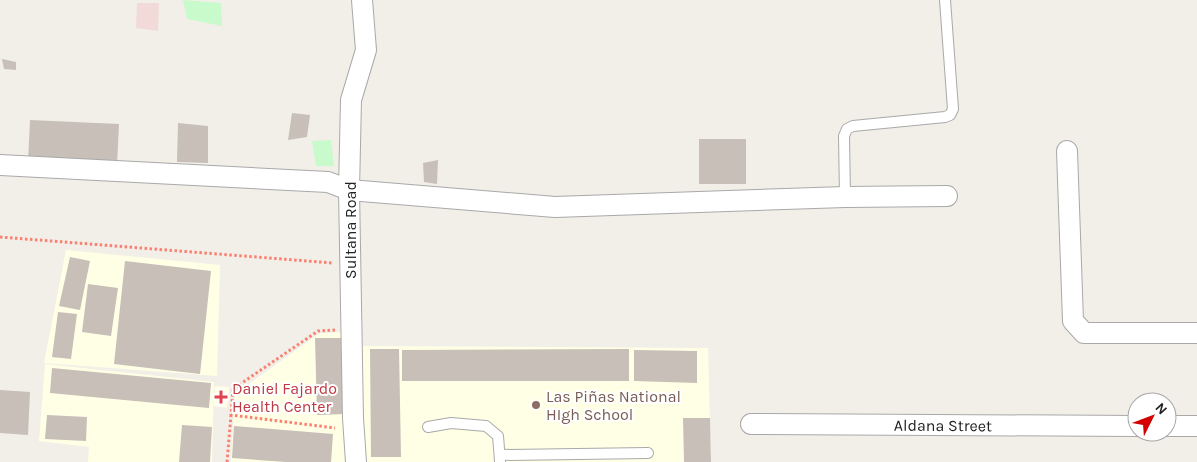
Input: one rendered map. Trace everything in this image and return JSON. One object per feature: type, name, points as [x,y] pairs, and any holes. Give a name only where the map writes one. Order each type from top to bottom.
[{"type":"street","name":"Sultana Road","points":[[356,462],[349,264],[349,190],[351,100],[366,50],[362,0]]},
{"type":"street","points":[[1067,150],[1073,321],[1077,327],[1084,333],[1197,333]]},
{"type":"street","points":[[0,165],[328,182],[349,190],[556,208],[846,197],[948,196]]},
{"type":"street","name":"Aldana Street","points":[[751,424],[1127,426]]},
{"type":"street","points":[[1177,426],[1197,426]]},
{"type":"lane","points":[[846,197],[844,136],[846,129],[853,126],[950,115],[953,109],[945,0]]},
{"type":"lane","points":[[428,428],[451,424],[486,426],[498,436],[500,459],[648,454]]},
{"type":"path","points":[[0,237],[349,264]]},
{"type":"path","points":[[227,462],[233,389],[318,331],[351,329]]},
{"type":"path","points":[[231,415],[342,428]]},
{"type":"shaded area","points":[[137,3],[159,3],[158,31],[136,28]]},
{"type":"shaded area","points":[[66,250],[220,265],[217,376],[44,363]]},
{"type":"shaded area","points":[[347,332],[352,462],[231,462],[235,394],[320,333]]},
{"type":"shaded area","name":"Las Piñas National HIgh School","points":[[360,346],[708,348],[711,462],[365,462]]},
{"type":"shaded area","points":[[45,364],[214,382],[212,462],[88,462],[89,447],[39,441]]},
{"type":"shaded area","name":"Daniel Fajardo Health Center","points":[[215,386],[229,387],[227,408],[214,406]]},
{"type":"green space","points":[[183,0],[221,3],[222,26],[187,19]]},
{"type":"green space","points":[[331,140],[334,166],[316,166],[312,141]]},
{"type":"building","points":[[2,59],[16,62],[16,70],[4,69]]},
{"type":"building","points":[[292,113],[310,115],[307,137],[288,140]]},
{"type":"building","points":[[30,120],[119,124],[117,166],[28,161]]},
{"type":"building","points":[[178,123],[208,126],[208,163],[177,162]]},
{"type":"building","points":[[699,139],[746,139],[746,184],[699,184]]},
{"type":"building","points":[[438,160],[437,184],[424,182],[423,163]]},
{"type":"building","points":[[70,257],[90,261],[80,310],[59,306]]},
{"type":"building","points":[[125,261],[211,271],[200,374],[114,364]]},
{"type":"building","points":[[88,284],[118,288],[111,336],[82,332]]},
{"type":"building","points":[[58,312],[77,314],[71,359],[52,357]]},
{"type":"building","points":[[315,338],[343,338],[345,414],[317,415]]},
{"type":"building","points":[[370,349],[399,349],[401,457],[371,457]]},
{"type":"building","points":[[629,349],[629,381],[402,381],[402,350]]},
{"type":"building","points":[[634,350],[697,351],[697,383],[634,381]]},
{"type":"building","points":[[52,368],[211,383],[209,408],[50,393]]},
{"type":"building","points":[[0,390],[30,392],[28,435],[0,433]]},
{"type":"building","points":[[47,415],[87,417],[86,441],[45,439]]},
{"type":"building","points":[[683,418],[710,418],[711,462],[684,462]]},
{"type":"building","points":[[182,425],[212,427],[210,462],[179,462]]},
{"type":"building","points":[[234,426],[333,434],[331,462],[286,462],[232,458]]},
{"type":"place","name":"Daniel Fajardo Health Center","points":[[221,397]]},
{"type":"place","name":"Las Piñas National HIgh School","points":[[536,405]]}]
